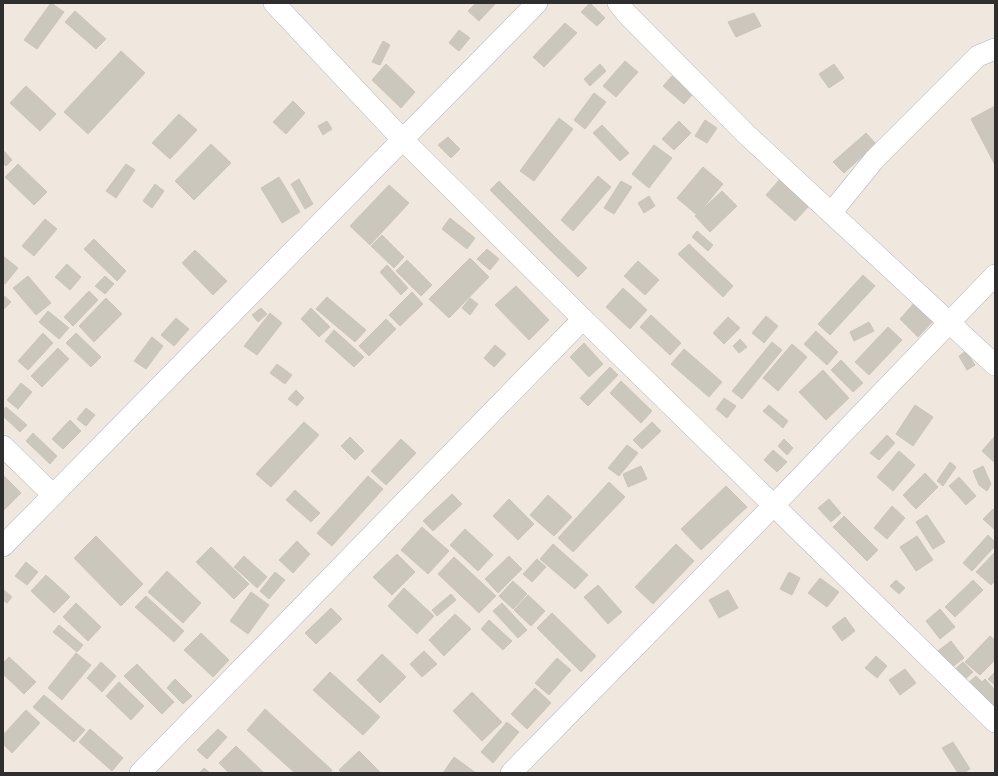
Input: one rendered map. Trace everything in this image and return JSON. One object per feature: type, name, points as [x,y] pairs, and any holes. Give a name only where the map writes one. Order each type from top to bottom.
[{"type":"street","points":[[274,3],[402,138],[583,319],[995,722]]},
{"type":"street","points":[[3,546],[402,138],[537,3]]},
{"type":"street","points":[[618,3],[626,13],[747,135],[995,365]]},
{"type":"street","points":[[831,213],[874,160],[978,56],[995,49]]},
{"type":"street","points":[[511,773],[774,505],[995,274]]},
{"type":"street","points":[[140,773],[583,319]]},
{"type":"street","points":[[3,446],[53,495]]},
{"type":"building","points":[[51,3],[64,12],[37,49],[24,40]]},
{"type":"building","points":[[476,3],[496,3],[479,21],[468,11]]},
{"type":"building","points":[[590,3],[605,18],[597,26],[581,12]]},
{"type":"building","points":[[75,11],[106,39],[96,49],[65,22]]},
{"type":"building","points":[[754,13],[761,26],[736,37],[728,22]]},
{"type":"building","points":[[565,23],[577,33],[544,67],[533,57]]},
{"type":"building","points":[[459,30],[470,38],[459,51],[449,43]]},
{"type":"building","points":[[383,41],[390,45],[380,65],[372,62]]},
{"type":"building","points":[[121,51],[145,73],[88,134],[64,112]]},
{"type":"building","points":[[625,61],[638,72],[616,97],[603,86]]},
{"type":"building","points":[[386,64],[415,92],[401,108],[372,80]]},
{"type":"building","points":[[600,64],[606,71],[590,86],[584,79]]},
{"type":"building","points":[[834,64],[844,78],[829,88],[819,74]]},
{"type":"building","points":[[672,76],[693,94],[684,104],[663,86]]},
{"type":"building","points":[[26,86],[56,114],[40,131],[10,103]]},
{"type":"building","points":[[594,93],[606,102],[585,129],[574,120]]},
{"type":"building","points":[[293,101],[305,113],[286,134],[273,122]]},
{"type":"building","points":[[995,106],[995,165],[971,119]]},
{"type":"building","points":[[179,114],[197,130],[170,159],[152,143]]},
{"type":"building","points":[[559,118],[573,129],[534,181],[520,171]]},
{"type":"building","points":[[705,120],[717,128],[707,143],[695,136]]},
{"type":"building","points":[[327,121],[332,129],[323,135],[318,126]]},
{"type":"building","points":[[679,121],[691,133],[674,150],[662,139]]},
{"type":"building","points":[[602,125],[629,153],[620,161],[593,133]]},
{"type":"building","points":[[866,133],[876,144],[844,173],[833,162]]},
{"type":"building","points":[[448,137],[460,149],[451,158],[438,145]]},
{"type":"building","points":[[211,144],[231,163],[194,200],[175,181]]},
{"type":"building","points":[[654,145],[672,158],[649,188],[632,174]]},
{"type":"building","points":[[3,150],[12,160],[6,166],[3,163]]},
{"type":"building","points":[[18,164],[47,192],[34,205],[5,177]]},
{"type":"building","points":[[126,164],[135,170],[116,198],[106,191]]},
{"type":"building","points":[[703,167],[723,184],[697,215],[677,198]]},
{"type":"building","points":[[598,176],[611,187],[573,231],[561,220]]},
{"type":"building","points":[[279,177],[300,212],[282,223],[261,188]]},
{"type":"building","points":[[299,179],[313,204],[305,209],[291,184]]},
{"type":"building","points":[[780,179],[809,206],[795,221],[766,195]]},
{"type":"building","points":[[499,181],[560,242],[551,251],[490,190]]},
{"type":"building","points":[[621,181],[632,187],[614,214],[604,208]]},
{"type":"building","points":[[155,184],[164,191],[152,208],[143,201]]},
{"type":"building","points":[[389,185],[409,203],[370,245],[350,226]]},
{"type":"building","points":[[722,191],[737,206],[710,232],[695,216]]},
{"type":"building","points":[[649,196],[655,206],[644,213],[638,203]]},
{"type":"building","points":[[450,218],[475,238],[467,249],[442,229]]},
{"type":"building","points":[[45,219],[57,229],[34,256],[22,246]]},
{"type":"building","points":[[697,231],[713,245],[708,251],[692,237]]},
{"type":"building","points":[[382,235],[404,257],[394,268],[371,246]]},
{"type":"building","points":[[94,239],[126,271],[117,281],[84,249]]},
{"type":"building","points":[[560,242],[587,268],[578,277],[551,251]]},
{"type":"building","points":[[689,244],[733,286],[723,297],[678,254]]},
{"type":"building","points":[[487,249],[499,259],[490,270],[477,259]]},
{"type":"building","points":[[195,250],[227,281],[213,295],[182,263]]},
{"type":"building","points":[[3,256],[18,268],[5,284],[3,283]]},
{"type":"building","points":[[470,258],[489,277],[449,318],[429,299]]},
{"type":"building","points":[[407,260],[432,285],[421,296],[396,271]]},
{"type":"building","points":[[638,261],[659,280],[645,295],[624,276]]},
{"type":"building","points":[[67,264],[81,277],[70,290],[55,277]]},
{"type":"building","points":[[387,265],[408,288],[401,295],[380,272]]},
{"type":"building","points":[[863,275],[875,286],[830,335],[818,324]]},
{"type":"building","points":[[28,276],[51,303],[36,315],[13,288]]},
{"type":"building","points":[[105,276],[114,284],[105,294],[95,286]]},
{"type":"building","points":[[516,286],[549,320],[529,340],[495,305]]},
{"type":"building","points":[[623,288],[647,310],[630,329],[606,307]]},
{"type":"building","points":[[89,291],[98,300],[73,326],[64,317]]},
{"type":"building","points":[[412,292],[423,304],[400,326],[389,315]]},
{"type":"building","points":[[3,295],[11,302],[3,310]]},
{"type":"building","points":[[327,297],[366,330],[355,342],[316,309]]},
{"type":"building","points":[[106,298],[122,314],[94,342],[79,326]]},
{"type":"building","points":[[470,298],[478,304],[470,315],[462,308]]},
{"type":"building","points":[[917,300],[936,318],[918,337],[900,319]]},
{"type":"building","points":[[261,308],[267,314],[258,322],[252,315]]},
{"type":"building","points":[[311,308],[330,327],[319,337],[301,319]]},
{"type":"building","points":[[48,311],[69,328],[59,339],[39,322]]},
{"type":"building","points":[[270,313],[282,323],[257,355],[244,346]]},
{"type":"building","points":[[651,315],[681,343],[670,355],[640,327]]},
{"type":"building","points":[[766,316],[778,326],[764,343],[752,333]]},
{"type":"building","points":[[728,317],[740,328],[724,344],[713,333]]},
{"type":"building","points":[[176,318],[189,329],[174,346],[161,335]]},
{"type":"building","points":[[386,319],[396,329],[369,356],[359,346]]},
{"type":"building","points":[[869,322],[874,331],[854,341],[850,332]]},
{"type":"building","points":[[888,327],[902,340],[869,375],[855,362]]},
{"type":"building","points":[[334,330],[364,357],[354,367],[325,341]]},
{"type":"building","points":[[816,331],[838,352],[827,365],[804,344]]},
{"type":"building","points":[[43,333],[53,343],[28,370],[18,361]]},
{"type":"building","points":[[76,333],[101,357],[91,367],[66,343]]},
{"type":"building","points":[[152,337],[163,346],[146,369],[134,361]]},
{"type":"building","points":[[740,339],[747,347],[739,353],[733,346]]},
{"type":"building","points":[[772,342],[782,350],[742,399],[732,391]]},
{"type":"building","points":[[584,343],[603,364],[589,377],[570,357]]},
{"type":"building","points":[[792,344],[807,357],[778,391],[763,378]]},
{"type":"building","points":[[495,345],[506,354],[494,367],[484,358]]},
{"type":"building","points":[[58,348],[69,359],[42,387],[31,376]]},
{"type":"building","points":[[684,349],[722,382],[709,397],[671,364]]},
{"type":"building","points":[[966,351],[975,365],[967,370],[959,356]]},
{"type":"building","points":[[841,360],[863,383],[853,392],[831,370]]},
{"type":"building","points":[[277,364],[292,375],[285,384],[270,373]]},
{"type":"building","points":[[610,367],[618,375],[588,406],[580,398]]},
{"type":"building","points":[[823,370],[849,398],[826,420],[799,392]]},
{"type":"building","points":[[621,381],[652,411],[641,423],[610,393]]},
{"type":"building","points":[[21,383],[32,392],[18,409],[7,400]]},
{"type":"building","points":[[296,390],[304,398],[297,406],[288,399]]},
{"type":"building","points":[[724,398],[736,406],[727,418],[716,409]]},
{"type":"building","points":[[769,405],[788,421],[783,428],[763,411]]},
{"type":"building","points":[[915,405],[933,417],[913,446],[896,434]]},
{"type":"building","points":[[6,407],[27,425],[20,432],[3,416],[3,411]]},
{"type":"building","points":[[86,408],[95,415],[86,426],[77,419]]},
{"type":"building","points":[[70,420],[81,431],[63,449],[52,439]]},
{"type":"building","points":[[304,422],[319,435],[271,487],[256,474]]},
{"type":"building","points":[[652,422],[661,431],[642,449],[633,440]]},
{"type":"building","points":[[33,433],[57,456],[50,464],[26,441]]},
{"type":"building","points":[[887,435],[895,443],[879,460],[870,453]]},
{"type":"building","points":[[995,436],[995,463],[982,451]]},
{"type":"building","points":[[350,437],[364,451],[355,460],[341,446]]},
{"type":"building","points":[[401,439],[416,453],[386,485],[371,471]]},
{"type":"building","points":[[784,439],[793,448],[787,455],[778,446]]},
{"type":"building","points":[[627,445],[638,453],[619,476],[608,468]]},
{"type":"building","points":[[773,450],[787,462],[777,472],[764,460]]},
{"type":"building","points":[[899,451],[915,465],[893,491],[877,477]]},
{"type":"building","points":[[950,462],[956,467],[943,486],[937,481]]},
{"type":"building","points":[[641,466],[647,479],[628,487],[623,474]]},
{"type":"building","points":[[983,466],[991,484],[987,491],[979,485],[973,471]]},
{"type":"building","points":[[925,473],[938,487],[916,509],[903,495]]},
{"type":"building","points":[[3,475],[21,493],[3,511]]},
{"type":"building","points":[[368,476],[383,489],[332,546],[317,533]]},
{"type":"building","points":[[959,477],[976,496],[966,505],[949,486]]},
{"type":"building","points":[[609,482],[625,497],[573,552],[558,538]]},
{"type":"building","points":[[726,486],[747,507],[701,550],[681,529]]},
{"type":"building","points":[[295,490],[320,513],[311,522],[286,500]]},
{"type":"building","points":[[452,494],[462,504],[433,531],[423,521]]},
{"type":"building","points":[[548,495],[572,517],[554,536],[530,515]]},
{"type":"building","points":[[509,499],[534,524],[518,540],[493,516]]},
{"type":"building","points":[[829,499],[841,513],[831,522],[818,508]]},
{"type":"building","points":[[892,506],[905,518],[887,539],[874,528]]},
{"type":"building","points":[[993,509],[995,511],[995,530],[983,519]]},
{"type":"building","points":[[927,515],[945,542],[933,549],[916,522]]},
{"type":"building","points":[[844,516],[878,550],[867,561],[833,527]]},
{"type":"building","points":[[422,527],[449,551],[428,574],[401,550]]},
{"type":"building","points":[[465,529],[493,555],[478,571],[450,545]]},
{"type":"building","points":[[988,535],[995,542],[995,546],[972,571],[963,563]]},
{"type":"building","points":[[96,536],[143,584],[121,606],[74,558]]},
{"type":"building","points":[[917,536],[933,560],[916,571],[900,547]]},
{"type":"building","points":[[297,541],[310,554],[293,573],[279,560]]},
{"type":"building","points":[[553,544],[588,575],[575,589],[540,559]]},
{"type":"building","points":[[676,544],[694,561],[653,604],[635,587]]},
{"type":"building","points":[[211,547],[249,584],[234,599],[196,562]]},
{"type":"building","points":[[995,552],[995,581],[991,585],[976,572]]},
{"type":"building","points":[[397,554],[415,572],[392,595],[373,577]]},
{"type":"building","points":[[244,556],[267,577],[257,588],[234,567]]},
{"type":"building","points":[[509,556],[522,569],[498,593],[485,579]]},
{"type":"building","points":[[454,557],[496,596],[479,613],[438,574]]},
{"type":"building","points":[[537,559],[546,567],[532,582],[523,574]]},
{"type":"building","points":[[26,562],[38,572],[27,585],[15,576]]},
{"type":"building","points":[[167,571],[201,603],[183,623],[148,592]]},
{"type":"building","points":[[275,572],[285,580],[269,599],[260,591]]},
{"type":"building","points":[[789,572],[800,578],[792,595],[780,589]]},
{"type":"building","points":[[46,575],[70,597],[54,613],[31,591]]},
{"type":"building","points":[[820,578],[839,592],[827,607],[808,593]]},
{"type":"building","points":[[896,580],[905,588],[899,594],[890,586]]},
{"type":"building","points":[[973,580],[983,590],[955,617],[945,607]]},
{"type":"building","points":[[513,581],[527,594],[513,609],[499,596]]},
{"type":"building","points":[[598,585],[622,612],[608,624],[584,597]]},
{"type":"building","points":[[404,588],[434,616],[417,634],[388,606]]},
{"type":"building","points":[[3,589],[12,597],[7,603],[3,600]]},
{"type":"building","points":[[728,590],[738,608],[719,618],[709,600]]},
{"type":"building","points":[[251,592],[269,605],[248,634],[230,621]]},
{"type":"building","points":[[451,594],[456,600],[437,616],[432,610]]},
{"type":"building","points":[[528,595],[545,611],[531,626],[514,610]]},
{"type":"building","points":[[146,596],[184,631],[174,642],[135,607]]},
{"type":"building","points":[[76,603],[101,627],[88,641],[63,617]]},
{"type":"building","points":[[502,603],[527,630],[518,638],[493,611]]},
{"type":"building","points":[[331,608],[342,619],[316,644],[305,633]]},
{"type":"building","points":[[940,609],[955,627],[940,639],[926,621]]},
{"type":"building","points":[[552,613],[596,656],[581,672],[537,628]]},
{"type":"building","points":[[455,614],[471,629],[444,656],[429,640]]},
{"type":"building","points":[[845,617],[855,631],[842,641],[832,627]]},
{"type":"building","points":[[489,620],[512,641],[503,650],[481,629]]},
{"type":"building","points":[[59,625],[83,645],[77,652],[53,632]]},
{"type":"building","points":[[201,633],[229,660],[213,677],[184,650]]},
{"type":"building","points":[[990,636],[995,640],[995,660],[980,675],[965,662]]},
{"type":"building","points":[[951,641],[964,658],[951,668],[938,651]]},
{"type":"building","points":[[424,651],[437,664],[422,677],[410,664]]},
{"type":"building","points":[[76,653],[91,665],[62,700],[48,688]]},
{"type":"building","points":[[382,654],[406,677],[380,703],[357,680]]},
{"type":"building","points":[[876,656],[887,666],[877,678],[865,668]]},
{"type":"building","points":[[9,657],[36,682],[24,694],[3,674],[3,663]]},
{"type":"building","points":[[557,658],[571,670],[549,695],[535,683]]},
{"type":"building","points":[[101,662],[116,676],[102,692],[87,678]]},
{"type":"building","points":[[963,662],[973,672],[962,682],[952,672]]},
{"type":"building","points":[[137,664],[174,702],[162,714],[124,676]]},
{"type":"building","points":[[905,669],[916,683],[900,695],[889,680]]},
{"type":"building","points":[[330,672],[380,717],[363,735],[313,690]]},
{"type":"building","points":[[995,672],[995,685],[988,679]]},
{"type":"building","points":[[976,676],[982,682],[985,679],[995,690],[995,710],[968,683]]},
{"type":"building","points":[[175,679],[192,696],[183,704],[167,688]]},
{"type":"building","points":[[119,682],[144,706],[131,720],[106,696]]},
{"type":"building","points":[[535,688],[551,703],[527,729],[511,714]]},
{"type":"building","points":[[472,692],[502,722],[482,741],[453,711]]},
{"type":"building","points":[[44,695],[85,730],[74,742],[33,707]]},
{"type":"building","points":[[265,709],[332,770],[330,773],[295,773],[247,730]]},
{"type":"building","points":[[26,710],[40,723],[12,753],[3,744],[3,735]]},
{"type":"building","points":[[507,722],[519,732],[493,763],[481,752]]},
{"type":"building","points":[[90,729],[123,758],[112,771],[79,742]]},
{"type":"building","points":[[218,729],[227,737],[207,759],[197,750]]},
{"type":"building","points":[[953,742],[970,769],[964,773],[958,773],[942,748]]},
{"type":"building","points":[[236,746],[264,773],[229,773],[219,763]]},
{"type":"building","points":[[359,751],[381,773],[342,773],[339,770]]},
{"type":"building","points":[[454,757],[476,773],[443,773]]},
{"type":"building","points":[[204,768],[210,773],[199,773]]}]
